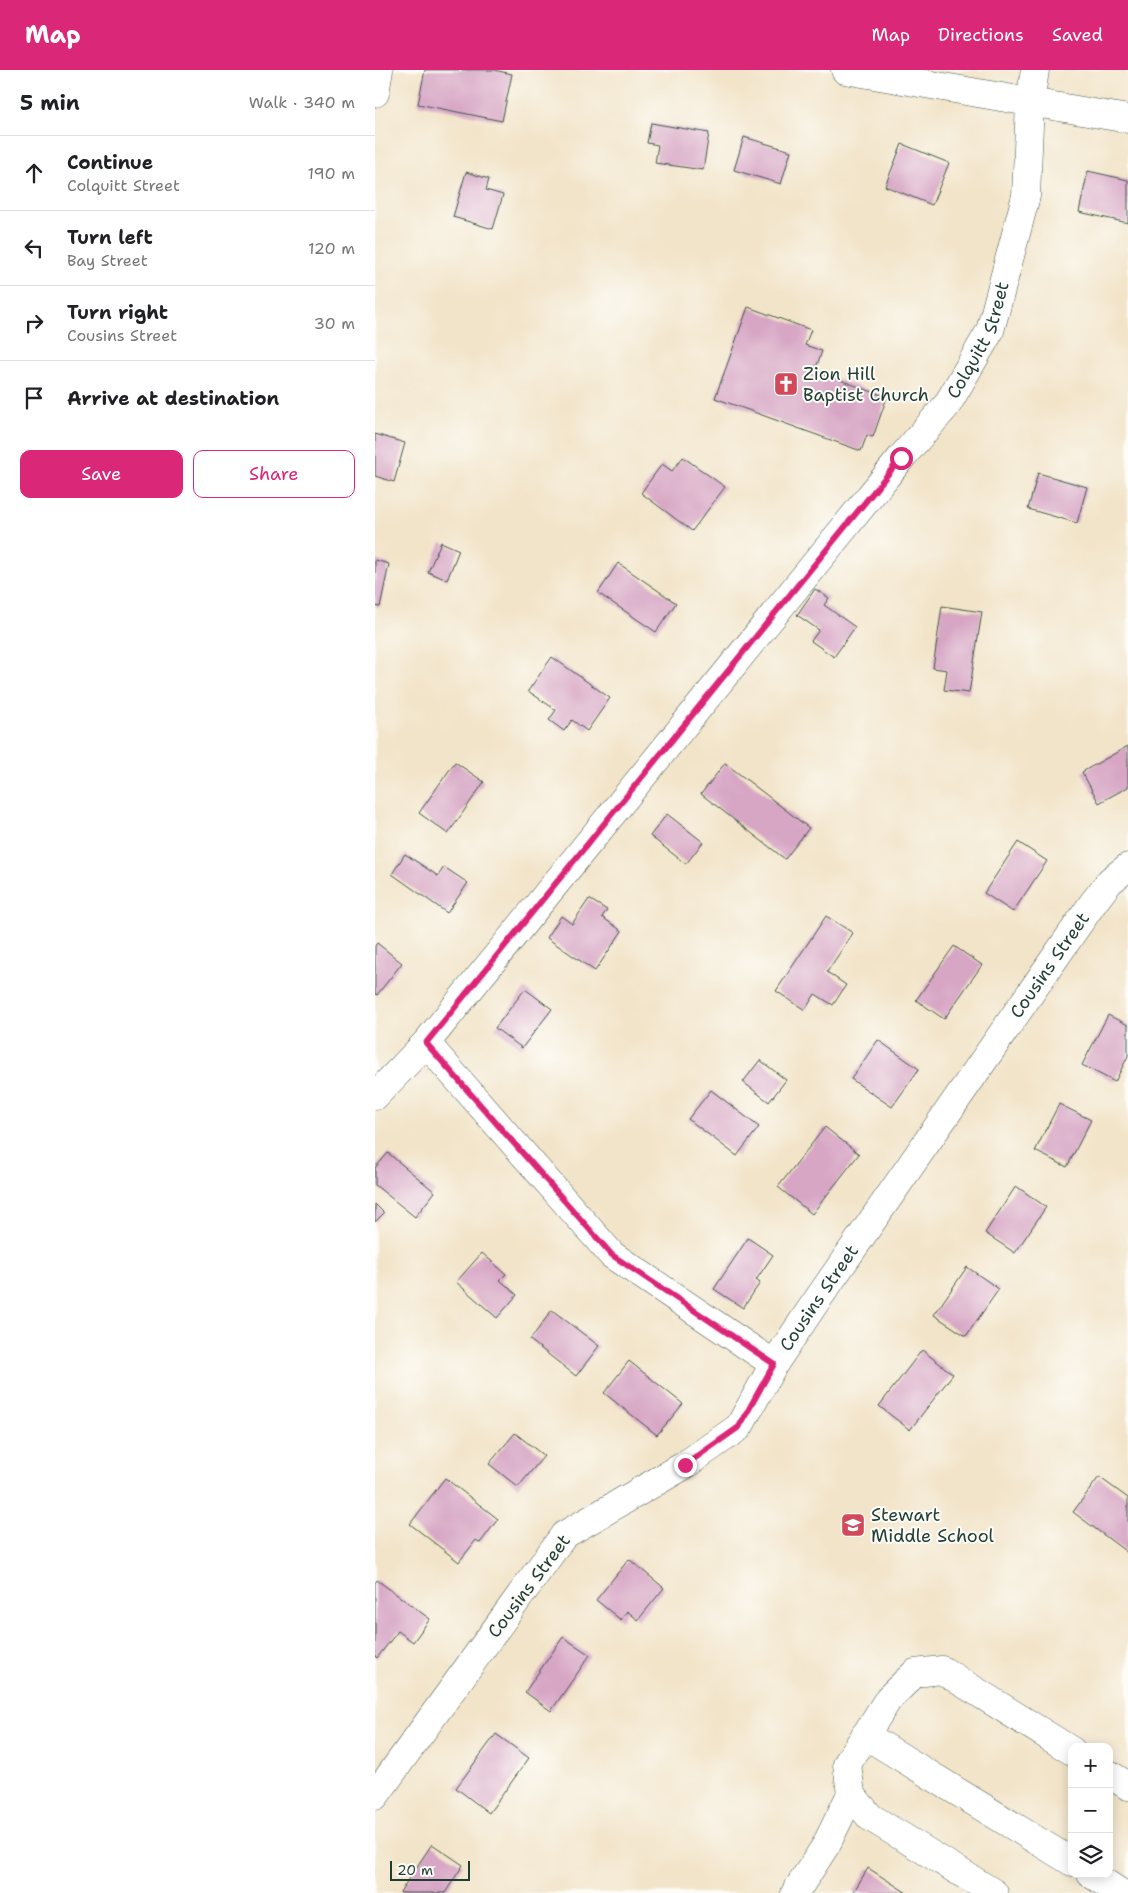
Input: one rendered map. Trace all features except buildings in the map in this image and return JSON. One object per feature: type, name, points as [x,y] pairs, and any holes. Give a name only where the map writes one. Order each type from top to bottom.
[{"type":"street","points":[[375,93],[379,70]]},
{"type":"street","points":[[845,70],[1128,120]]},
{"type":"street","name":"Colquitt Street","points":[[375,1096],[426,1043],[901,458],[947,405],[990,332],[1026,196],[1030,102],[1035,70]]},
{"type":"street","name":"Cousins Street","points":[[375,1796],[564,1535],[685,1465],[739,1427],[774,1364],[1084,919],[1093,903],[1110,881],[1128,867]]},
{"type":"street","points":[[426,1043],[612,1255],[774,1364]]},
{"type":"street","points":[[994,1893],[871,1817],[851,1794],[847,1764],[889,1698],[915,1673],[942,1670],[1068,1749]]},
{"type":"street","points":[[865,1735],[1068,1860]]},
{"type":"street","points":[[1113,1777],[1128,1786]]},
{"type":"street","points":[[795,1893],[826,1845],[851,1794]]},
{"type":"street","points":[[1097,1878],[1121,1893]]},
{"type":"place","name":"Zion Hill Baptist Church","points":[[786,384]]},
{"type":"place","name":"Stewart Middle School","points":[[853,1525]]},
{"type":"route","points":[[685,1465],[739,1427],[774,1364],[612,1255],[426,1043],[901,458]]}]
